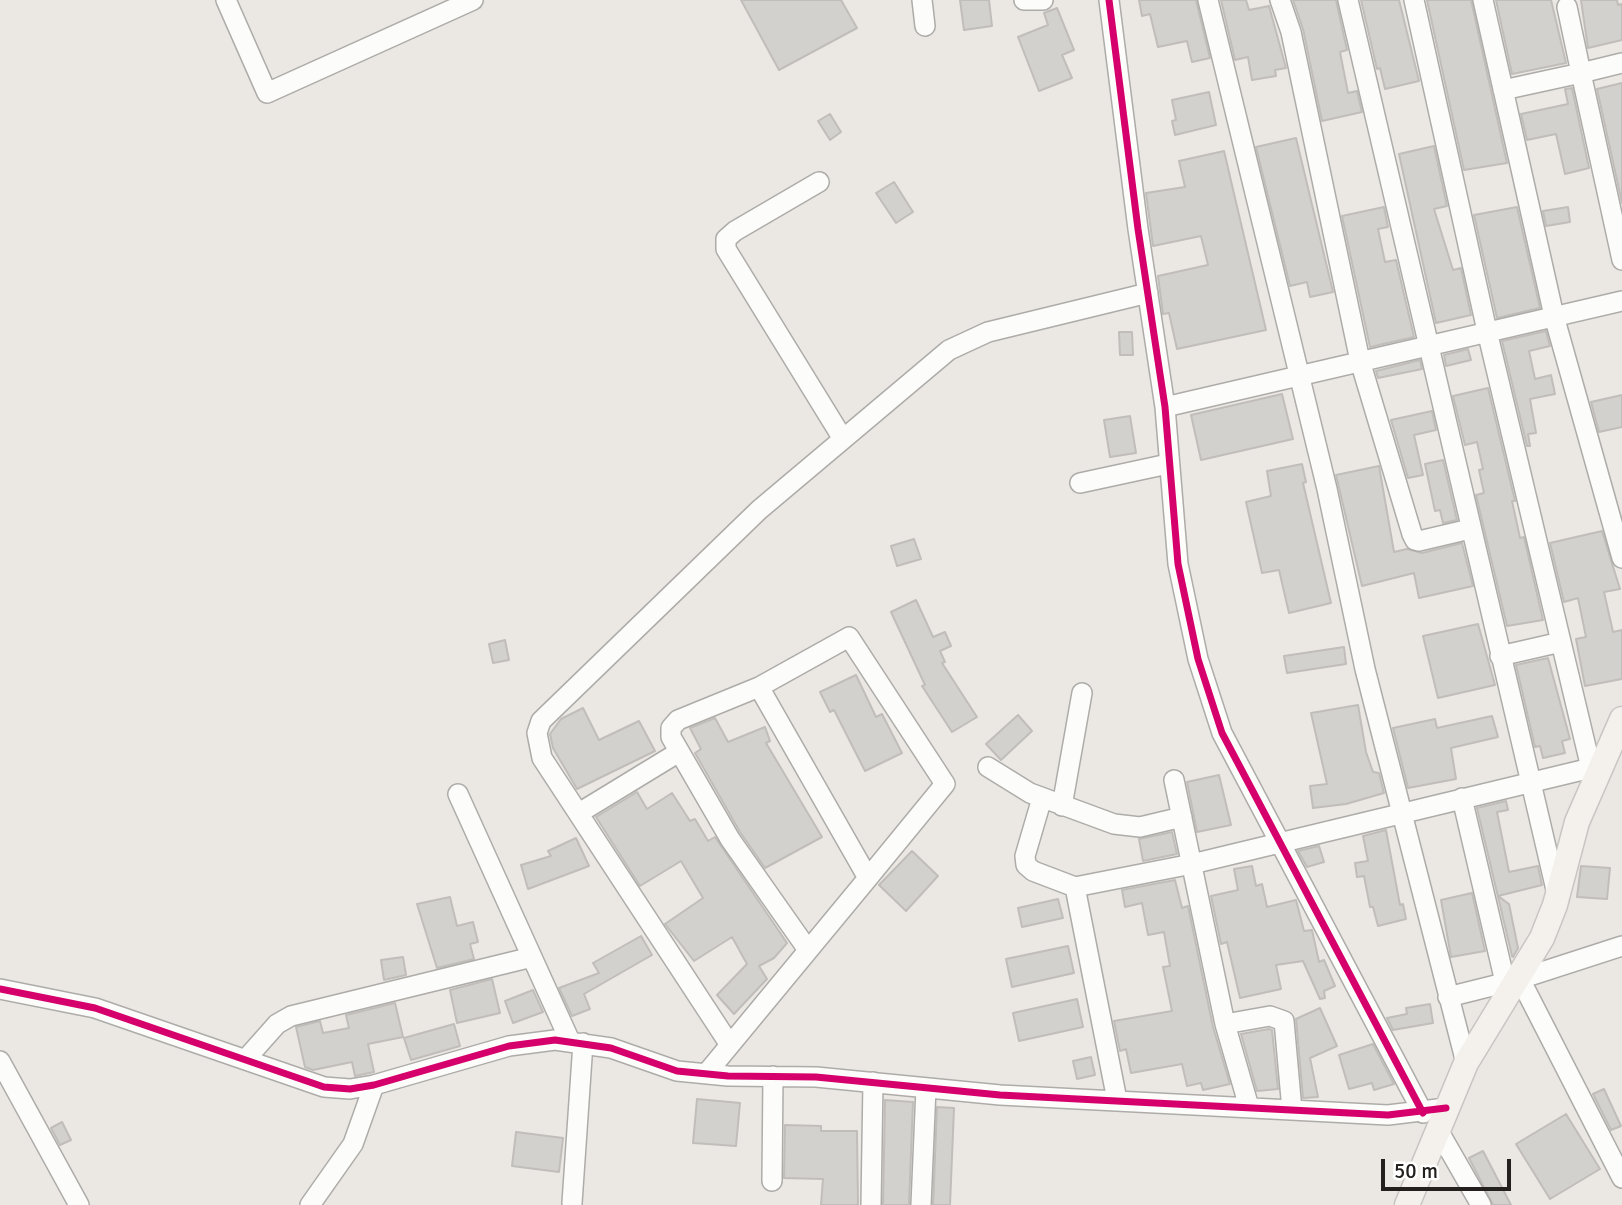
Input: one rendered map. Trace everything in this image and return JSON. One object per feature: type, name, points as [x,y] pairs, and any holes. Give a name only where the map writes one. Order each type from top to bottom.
[{"type":"main road","points":[[1407,1205],[1436,1117],[1513,980],[1542,938],[1594,771],[1618,734]]},
{"type":"street","points":[[226,0],[267,93],[473,0]]},
{"type":"street","points":[[922,0],[925,26]]},
{"type":"street","points":[[1024,0],[1043,0]]},
{"type":"street","points":[[1109,0],[1165,407],[1178,564],[1198,659],[1222,733],[1278,841],[1436,1117],[1482,1205]]},
{"type":"street","points":[[1208,0],[1299,376],[1399,812],[1465,1063]]},
{"type":"street","points":[[1280,0],[1291,32],[1360,361],[1415,540],[1470,529]]},
{"type":"street","points":[[1348,0],[1500,656],[1533,782],[1557,895]]},
{"type":"street","points":[[1042,798],[1025,856],[1026,865],[1033,871],[1075,887],[1192,864],[1399,812],[1594,771],[1486,331],[1414,0]]},
{"type":"street","points":[[1483,0],[1554,316],[1617,523],[1622,558]]},
{"type":"street","points":[[1567,7],[1622,260]]},
{"type":"street","points":[[1503,90],[1622,63]]},
{"type":"street","points":[[819,182],[735,231],[726,239],[726,249],[843,439]]},
{"type":"street","points":[[730,1045],[542,758],[537,733],[541,721],[759,510],[949,350],[969,339],[1148,293]]},
{"type":"street","points":[[1165,407],[1622,301]]},
{"type":"street","points":[[1080,483],[1168,464]]},
{"type":"street","points":[[706,1074],[945,784],[849,637],[759,687],[678,720],[671,728],[671,737],[730,839],[808,950]]},
{"type":"street","points":[[1500,656],[1561,642]]},
{"type":"street","points":[[759,687],[868,877]]},
{"type":"street","points":[[1062,806],[1082,693]]},
{"type":"street","points":[[579,813],[679,752]]},
{"type":"street","points":[[988,767],[1042,798],[1127,827],[1182,817]]},
{"type":"street","points":[[1174,780],[1225,1024],[1249,1107]]},
{"type":"street","points":[[458,794],[532,957],[577,1042],[572,1203]]},
{"type":"street","points":[[1462,798],[1513,980],[1622,1178]]},
{"type":"street","points":[[1075,887],[1117,1100]]},
{"type":"street","points":[[1448,997],[1622,946]]},
{"type":"street","points":[[245,1060],[277,1024],[291,1016],[532,957]]},
{"type":"street","points":[[0,989],[95,1008],[324,1087],[350,1089],[374,1085],[509,1046],[555,1040],[611,1048],[677,1071],[706,1074],[873,1082],[1000,1095],[1436,1117]]},
{"type":"street","points":[[1225,1024],[1270,1016],[1284,1021],[1292,1111]]},
{"type":"street","points":[[0,1062],[79,1205]]},
{"type":"street","points":[[772,1181],[773,1076]]},
{"type":"street","points":[[871,1205],[873,1082]]},
{"type":"street","points":[[310,1205],[353,1144],[374,1085]]},
{"type":"street","points":[[921,1205],[926,1088]]},
{"type":"building","points":[[741,0],[841,0],[857,28],[779,70]]},
{"type":"building","points":[[960,0],[989,0],[992,26],[964,30]]},
{"type":"building","points":[[1139,0],[1196,0],[1210,58],[1192,62],[1187,41],[1158,47],[1150,14],[1142,16]]},
{"type":"building","points":[[1221,0],[1246,0],[1249,10],[1269,6],[1286,68],[1275,70],[1276,76],[1252,80],[1248,57],[1235,60]]},
{"type":"building","points":[[1293,0],[1336,0],[1347,50],[1340,52],[1348,93],[1357,91],[1362,112],[1322,121],[1303,29]]},
{"type":"building","points":[[1361,0],[1399,0],[1419,81],[1385,89],[1380,68],[1377,69]]},
{"type":"building","points":[[1427,0],[1471,0],[1507,163],[1464,170]]},
{"type":"building","points":[[1496,0],[1551,0],[1566,63],[1512,74]]},
{"type":"building","points":[[1581,0],[1617,0],[1618,5],[1622,4],[1622,40],[1588,48]]},
{"type":"building","points":[[1057,8],[1074,50],[1062,55],[1072,78],[1039,91],[1018,37],[1048,25],[1044,13]]},
{"type":"building","points":[[1622,83],[1622,203],[1597,89]]},
{"type":"building","points":[[1572,88],[1589,168],[1565,174],[1556,134],[1527,140],[1521,114],[1568,104],[1565,89]]},
{"type":"building","points":[[1209,92],[1216,125],[1175,135],[1172,121],[1176,120],[1172,100]]},
{"type":"building","points":[[830,114],[841,132],[830,140],[818,121]]},
{"type":"building","points":[[1296,138],[1333,292],[1310,297],[1307,282],[1290,286],[1256,147]]},
{"type":"building","points":[[1434,146],[1447,206],[1434,209],[1453,270],[1461,268],[1471,315],[1436,323],[1399,154]]},
{"type":"building","points":[[1224,151],[1266,330],[1177,349],[1169,313],[1163,314],[1158,276],[1208,265],[1201,236],[1153,246],[1146,193],[1185,187],[1179,161]]},
{"type":"building","points":[[894,182],[913,212],[896,223],[876,193]]},
{"type":"building","points":[[1384,207],[1388,227],[1378,229],[1385,262],[1396,260],[1414,337],[1370,347],[1342,216]]},
{"type":"building","points":[[1517,207],[1540,308],[1497,318],[1474,215]]},
{"type":"building","points":[[1568,207],[1570,222],[1546,226],[1543,211]]},
{"type":"building","points":[[1546,331],[1550,346],[1529,351],[1535,379],[1551,375],[1555,394],[1530,399],[1536,433],[1528,434],[1530,446],[1527,446],[1502,341]]},
{"type":"building","points":[[1119,332],[1132,332],[1133,355],[1120,355]]},
{"type":"building","points":[[1468,349],[1471,360],[1446,366],[1444,355]]},
{"type":"building","points":[[1420,360],[1422,369],[1378,378],[1376,371]]},
{"type":"building","points":[[1488,388],[1515,501],[1512,501],[1520,538],[1524,537],[1543,620],[1507,626],[1476,495],[1484,493],[1479,470],[1483,469],[1477,442],[1465,445],[1453,396]]},
{"type":"building","points":[[1282,394],[1293,439],[1201,460],[1191,415]]},
{"type":"building","points":[[1622,395],[1622,427],[1599,432],[1591,402]]},
{"type":"building","points":[[1432,411],[1436,430],[1414,435],[1423,475],[1408,478],[1391,420]]},
{"type":"building","points":[[1130,416],[1136,453],[1110,457],[1104,420]]},
{"type":"building","points":[[1443,460],[1457,520],[1443,523],[1440,510],[1435,511],[1425,464]]},
{"type":"building","points":[[1302,464],[1306,482],[1303,483],[1331,603],[1289,613],[1279,570],[1262,573],[1246,502],[1271,496],[1267,471]]},
{"type":"building","points":[[1379,466],[1394,552],[1407,549],[1422,553],[1462,543],[1473,586],[1419,598],[1414,573],[1362,586],[1336,475]]},
{"type":"building","points":[[1602,531],[1620,589],[1604,592],[1613,632],[1622,630],[1622,679],[1585,686],[1576,639],[1586,637],[1578,598],[1564,602],[1550,543]]},
{"type":"building","points":[[914,539],[921,559],[897,566],[891,546]]},
{"type":"building","points":[[916,600],[933,637],[945,632],[951,646],[940,651],[945,662],[942,663],[977,717],[952,732],[922,686],[925,685],[891,612]]},
{"type":"building","points":[[1478,624],[1495,685],[1438,698],[1423,636]]},
{"type":"building","points":[[505,640],[509,660],[493,663],[489,644]]},
{"type":"building","points":[[1344,647],[1346,664],[1287,673],[1284,656]]},
{"type":"building","points":[[1548,658],[1570,739],[1562,741],[1565,753],[1543,758],[1540,746],[1535,747],[1516,665]]},
{"type":"building","points":[[856,675],[876,717],[882,714],[902,753],[865,771],[834,710],[830,712],[820,692]]},
{"type":"building","points":[[1358,705],[1366,752],[1373,772],[1379,773],[1384,793],[1346,804],[1313,808],[1310,786],[1327,784],[1311,713]]},
{"type":"building","points":[[583,708],[599,740],[639,721],[655,751],[577,789],[553,748],[550,734],[561,719]]},
{"type":"building","points":[[1018,715],[1032,731],[1001,760],[986,744]]},
{"type":"building","points":[[1492,716],[1498,737],[1451,748],[1456,779],[1408,788],[1393,728],[1435,719],[1437,728]]},
{"type":"building","points":[[715,718],[728,742],[765,727],[770,741],[766,743],[822,837],[765,868],[740,832],[695,753],[701,749],[690,728]]},
{"type":"building","points":[[1219,775],[1231,825],[1197,832],[1187,782]]},
{"type":"building","points":[[637,792],[647,809],[672,793],[690,821],[695,819],[708,841],[715,837],[787,943],[774,958],[759,966],[767,979],[734,1014],[717,995],[747,964],[732,937],[694,961],[665,924],[703,898],[681,861],[640,886],[596,817]]},
{"type":"building","points":[[1506,801],[1508,810],[1497,812],[1509,872],[1538,866],[1542,885],[1498,896],[1509,904],[1518,948],[1513,957],[1512,956],[1477,808]]},
{"type":"building","points":[[1386,830],[1400,905],[1403,904],[1406,919],[1378,926],[1373,907],[1370,907],[1364,876],[1357,877],[1355,863],[1368,861],[1363,836]]},
{"type":"building","points":[[1172,832],[1177,854],[1143,861],[1139,839]]},
{"type":"building","points":[[576,838],[589,866],[528,889],[521,865],[551,856],[548,851]]},
{"type":"building","points":[[1319,846],[1324,862],[1307,867],[1298,851]]},
{"type":"building","points":[[912,851],[938,876],[906,911],[879,885]]},
{"type":"building","points":[[1252,866],[1256,886],[1262,884],[1267,907],[1296,900],[1304,931],[1312,930],[1319,962],[1324,960],[1335,986],[1324,991],[1325,998],[1320,999],[1303,961],[1276,965],[1281,989],[1240,998],[1227,942],[1221,944],[1211,896],[1238,890],[1234,869]]},
{"type":"building","points":[[1581,866],[1610,868],[1607,899],[1577,897]]},
{"type":"building","points":[[1175,880],[1182,908],[1188,906],[1213,1027],[1230,1084],[1203,1090],[1201,1083],[1187,1086],[1182,1064],[1131,1073],[1126,1049],[1120,1051],[1114,1021],[1172,1011],[1163,967],[1170,966],[1164,932],[1148,935],[1142,903],[1125,907],[1122,890]]},
{"type":"building","points":[[1472,893],[1485,951],[1451,957],[1441,900]]},
{"type":"building","points":[[450,897],[457,926],[473,922],[478,942],[470,944],[474,959],[437,968],[417,904]]},
{"type":"building","points":[[1058,899],[1063,918],[1022,927],[1018,908]]},
{"type":"building","points":[[641,936],[652,955],[584,994],[590,1009],[572,1016],[559,988],[599,973],[593,963]]},
{"type":"building","points":[[1068,946],[1074,973],[1012,987],[1006,959]]},
{"type":"building","points":[[403,957],[406,975],[384,980],[381,960]]},
{"type":"building","points":[[492,979],[500,1013],[457,1023],[450,990]]},
{"type":"building","points":[[533,990],[543,1012],[513,1023],[505,1001]]},
{"type":"building","points":[[1077,999],[1083,1027],[1019,1041],[1013,1013]]},
{"type":"building","points":[[395,1003],[403,1037],[368,1044],[374,1072],[355,1076],[352,1062],[313,1070],[305,1067],[296,1027],[320,1021],[323,1033],[349,1028],[346,1015]]},
{"type":"building","points":[[1430,1004],[1433,1023],[1393,1030],[1387,1018],[1407,1014],[1406,1008]]},
{"type":"building","points":[[1320,1008],[1337,1046],[1310,1058],[1318,1097],[1303,1098],[1296,1019]]},
{"type":"building","points":[[454,1024],[460,1046],[411,1060],[404,1038]]},
{"type":"building","points":[[1272,1030],[1278,1089],[1257,1091],[1241,1034]]},
{"type":"building","points":[[1373,1044],[1394,1084],[1374,1090],[1372,1083],[1349,1089],[1339,1055]]},
{"type":"building","points":[[1091,1057],[1095,1075],[1077,1079],[1073,1061]]},
{"type":"building","points":[[1604,1089],[1621,1126],[1611,1130],[1593,1094]]},
{"type":"building","points":[[697,1099],[740,1103],[736,1146],[693,1143]]},
{"type":"building","points":[[885,1100],[913,1102],[909,1205],[883,1205]]},
{"type":"building","points":[[937,1107],[954,1108],[950,1205],[933,1205]]},
{"type":"building","points":[[1566,1114],[1600,1169],[1550,1199],[1516,1144]]},
{"type":"building","points":[[62,1122],[71,1140],[60,1145],[51,1128]]},
{"type":"building","points":[[785,1125],[821,1126],[821,1131],[857,1131],[858,1205],[821,1205],[823,1179],[784,1178]]},
{"type":"building","points":[[516,1132],[563,1138],[559,1172],[512,1166]]},
{"type":"building","points":[[1483,1151],[1511,1205],[1493,1205],[1469,1158]]},
{"type":"cycle path","points":[[1109,0],[1138,229],[1165,407],[1178,564],[1198,659],[1222,733],[1423,1113]]},
{"type":"cycle path","points":[[0,989],[95,1008],[324,1087],[350,1089],[374,1085],[509,1046],[555,1040],[611,1048],[677,1071],[728,1076],[816,1077],[1000,1095],[1388,1115],[1446,1108]]}]
